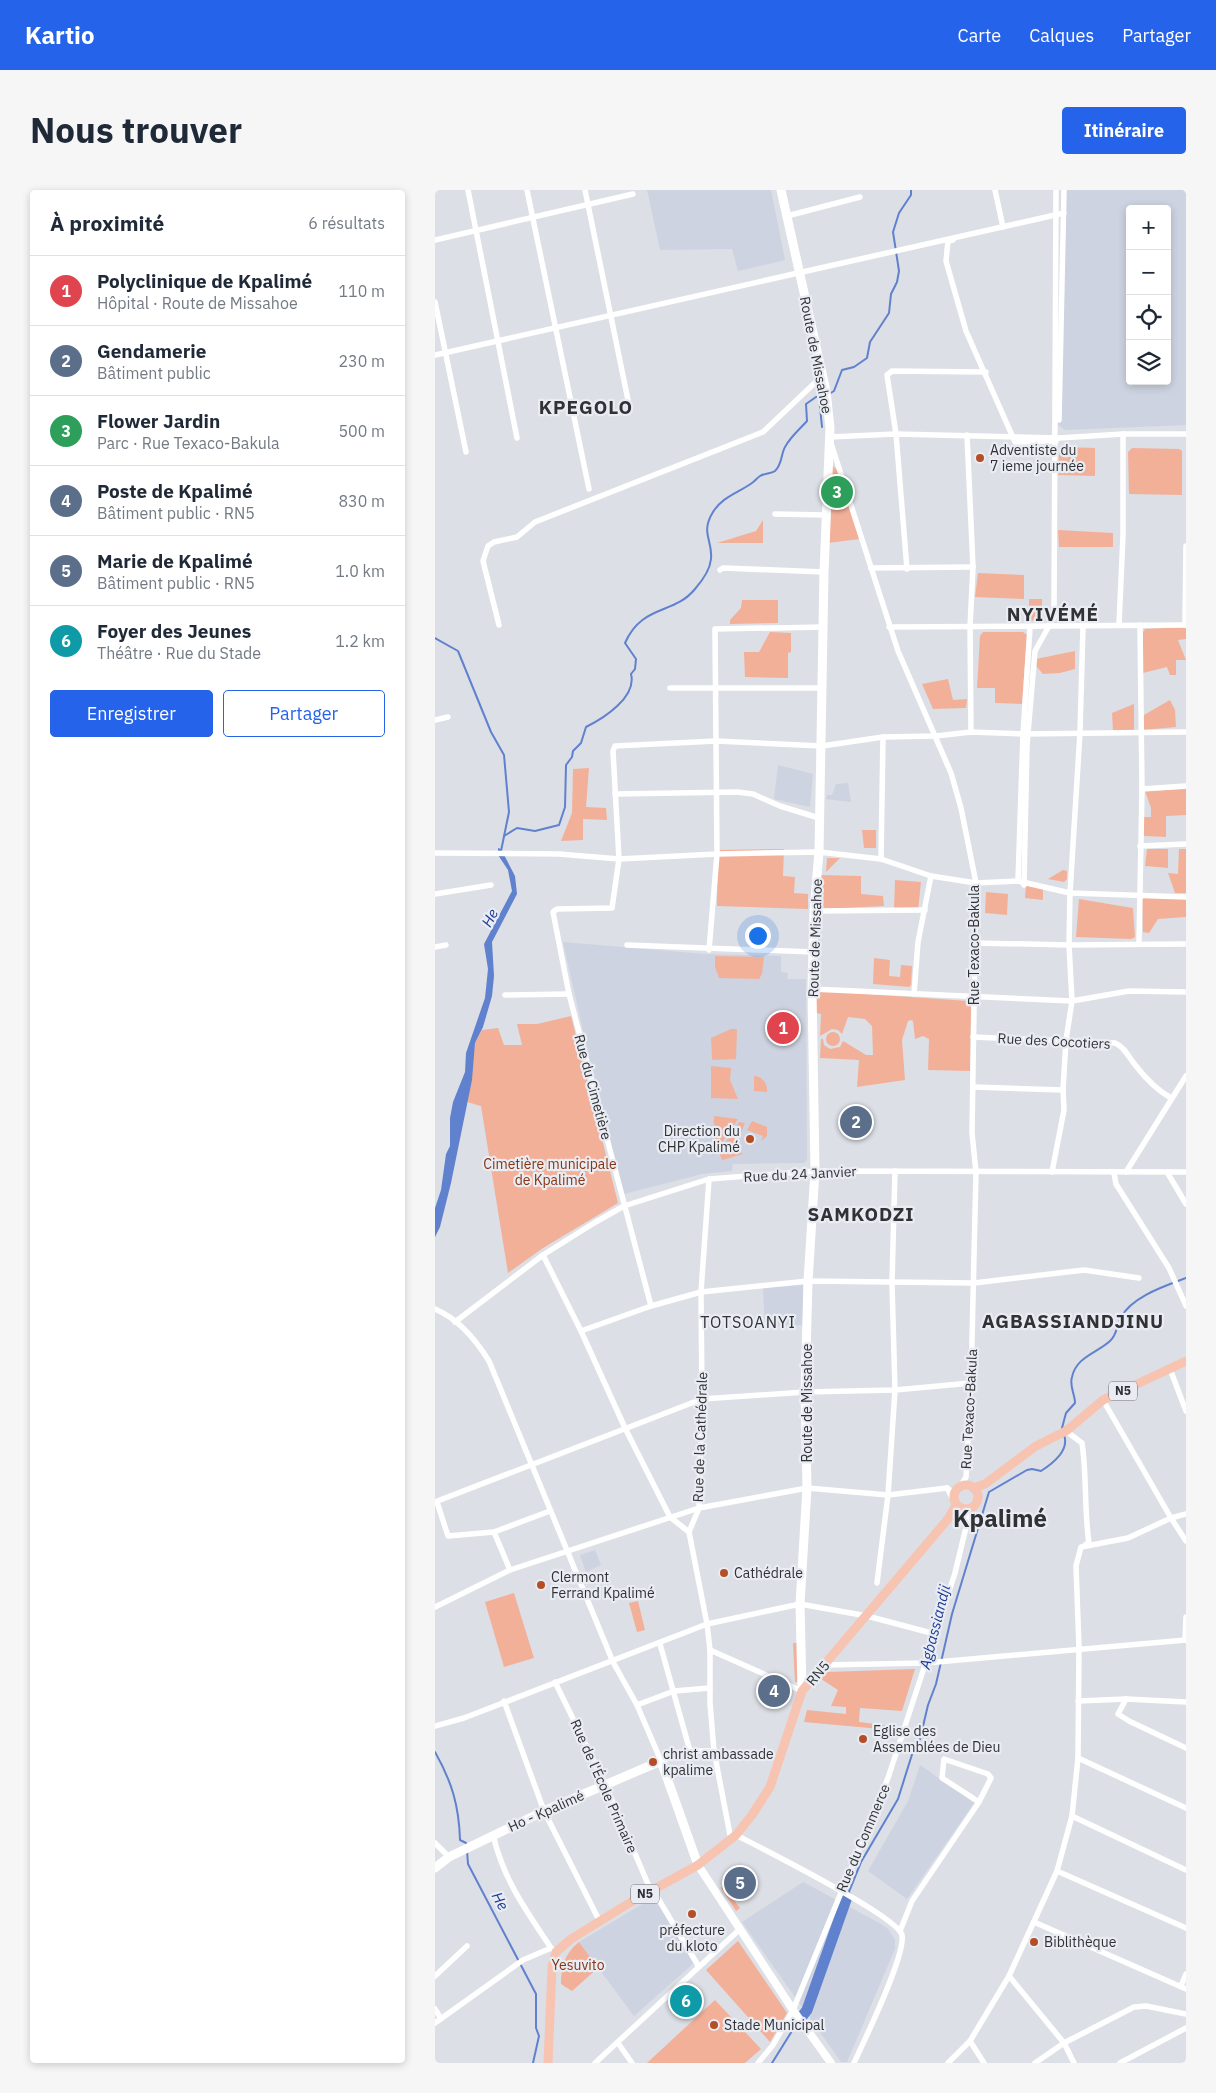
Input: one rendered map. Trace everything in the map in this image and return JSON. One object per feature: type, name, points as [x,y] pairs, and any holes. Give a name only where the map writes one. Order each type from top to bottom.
[{"type":"main road","name":"Route de Missahoe","points":[[781,190],[827,394],[829,437],[825,515],[819,852],[814,911],[812,989],[815,1171],[808,1282],[805,1392],[807,1488],[801,1604],[802,1691]]},
{"type":"main road","name":"N5","points":[[1064,1432],[1103,1400],[1186,1361]]},
{"type":"main road","name":"RN5","points":[[954,1489],[967,1485],[973,1488],[985,1484],[1036,1446],[1064,1432]]},
{"type":"main road","name":"RN5","points":[[698,1865],[734,1838],[753,1816],[770,1788],[802,1691],[948,1519],[963,1507],[977,1503],[978,1496],[985,1484]]},
{"type":"main road","points":[[973,1488],[978,1496]]},
{"type":"main road","points":[[954,1489],[963,1507]]},
{"type":"main road","points":[[661,1761],[698,1865]]},
{"type":"main road","name":"Ho - Kpalimé","points":[[435,1868],[453,1856],[543,1811],[606,1786],[661,1761]]},
{"type":"main road","name":"N5","points":[[554,1950],[698,1865]]},
{"type":"main road","points":[[548,2063],[554,1950]]},
{"type":"street","points":[[468,190],[517,438]]},
{"type":"street","points":[[527,190],[589,489]]},
{"type":"street","points":[[585,190],[628,400]]},
{"type":"street","points":[[995,190],[1003,227]]},
{"type":"street","points":[[1055,626],[1057,440],[1056,190]]},
{"type":"street","points":[[1024,886],[1027,745],[1035,650],[1054,617],[1064,190]]},
{"type":"street","points":[[435,240],[633,194]]},
{"type":"street","points":[[787,216],[859,197]]},
{"type":"street","points":[[435,355],[1064,213]]},
{"type":"street","points":[[1055,216],[948,241],[946,261],[966,330],[1015,442],[1123,434],[1186,434]]},
{"type":"street","points":[[948,270],[960,314],[1011,435]]},
{"type":"street","points":[[435,302],[466,452]]},
{"type":"street","points":[[907,568],[896,434],[887,375],[890,372],[986,372]]},
{"type":"street","points":[[499,625],[483,561],[488,546],[494,542],[517,537],[535,522],[763,432],[822,376]]},
{"type":"street","points":[[829,437],[896,434],[1011,435],[1057,440]]},
{"type":"street","points":[[1119,625],[1123,535],[1123,434]]},
{"type":"street","points":[[967,435],[973,566],[971,732]]},
{"type":"street","name":"Rue Texaco-Bakula","points":[[829,437],[897,651],[951,773],[961,808],[976,883],[972,1133],[976,1172],[971,1383],[966,1477],[973,1488]]},
{"type":"street","points":[[775,514],[825,515]]},
{"type":"street","points":[[889,627],[1030,628],[1055,626],[1185,625],[1186,546]]},
{"type":"street","points":[[871,568],[973,566]]},
{"type":"street","points":[[720,570],[723,568],[824,572]]},
{"type":"street","points":[[1052,1172],[1064,1110],[1063,1090],[1066,1040],[1072,1002],[1069,945],[1070,893],[1080,732],[1083,626]]},
{"type":"street","points":[[1139,943],[1138,897],[1141,789],[1140,626]]},
{"type":"street","points":[[709,950],[717,854],[715,629],[823,627]]},
{"type":"street","points":[[1019,880],[1023,734],[1030,628]]},
{"type":"street","points":[[670,688],[823,688]]},
{"type":"street","points":[[435,720],[448,717]]},
{"type":"street","points":[[619,859],[615,794],[615,746],[716,741],[822,746],[883,737],[936,736],[971,732],[1140,734],[1186,732]]},
{"type":"street","points":[[881,859],[883,737]]},
{"type":"street","points":[[1141,789],[1186,786]]},
{"type":"street","points":[[615,794],[716,794],[737,792],[753,794],[780,806],[819,818]]},
{"type":"street","points":[[1140,846],[1186,844]]},
{"type":"street","points":[[435,853],[559,854],[619,859],[717,854],[819,852],[881,859],[931,876],[976,883],[1019,880],[1070,893],[1138,897],[1186,897]]},
{"type":"street","name":"Rue du Cimetière","points":[[619,859],[612,908],[557,909],[553,912],[569,994],[651,1306]]},
{"type":"street","points":[[914,994],[918,942],[931,876]]},
{"type":"street","points":[[435,894],[491,885]]},
{"type":"street","points":[[814,911],[925,910]]},
{"type":"street","points":[[975,943],[1069,945],[1186,944]]},
{"type":"street","points":[[435,948],[445,945]]},
{"type":"street","points":[[627,945],[709,950],[814,952]]},
{"type":"street","points":[[812,989],[1072,1002],[1129,991],[1186,992]]},
{"type":"street","points":[[505,995],[569,994]]},
{"type":"street","name":"Rue des Cocotiers","points":[[973,1037],[1109,1041],[1121,1045],[1159,1091],[1171,1098]]},
{"type":"street","points":[[1126,1172],[1186,1076]]},
{"type":"street","points":[[973,1088],[1063,1090]]},
{"type":"street","points":[[877,1583],[888,1495],[895,1390],[892,1284],[895,1170]]},
{"type":"street","name":"Rue du 24 Janvier","points":[[455,1322],[543,1255],[624,1206],[709,1179],[815,1171],[1186,1172]]},
{"type":"street","points":[[1167,1172],[1167,1176],[1186,1204]]},
{"type":"street","points":[[1114,1173],[1116,1184],[1169,1268],[1186,1306]]},
{"type":"street","name":"Rue de la Cathédrale","points":[[689,1532],[699,1508],[702,1399],[701,1292],[709,1179]]},
{"type":"street","points":[[543,1255],[581,1331],[625,1428],[671,1517],[689,1532],[711,1650],[710,1688],[714,1751],[734,1838],[840,1891],[886,1918],[900,1931]]},
{"type":"street","points":[[581,1331],[651,1306],[701,1292],[808,1282],[974,1283],[1084,1270],[1139,1278]]},
{"type":"street","points":[[435,1309],[463,1327],[489,1361],[613,1662],[637,1705],[661,1761],[690,1751],[714,1751]]},
{"type":"street","points":[[1170,1369],[1186,1411]]},
{"type":"street","points":[[550,1511],[493,1532],[448,1536],[436,1502],[702,1399],[805,1392],[895,1390],[971,1383]]},
{"type":"street","points":[[1103,1400],[1186,1541]]},
{"type":"street","points":[[948,2063],[970,2041],[1009,1976],[1057,1871],[1072,1816],[1079,1758],[1079,1648],[1076,1566],[1081,1547],[1089,1543],[1085,1518],[1085,1460],[1082,1443],[1064,1432]]},
{"type":"street","name":"Rue Texaco-Bakula","points":[[954,1489],[966,1477]]},
{"type":"street","points":[[435,1607],[510,1570],[699,1508],[807,1488],[888,1495],[954,1489]]},
{"type":"street","name":"Rue du Commerce","points":[[758,2063],[773,2045],[793,2010],[840,1891],[888,1778],[955,1573],[968,1519],[963,1507]]},
{"type":"street","points":[[1081,1547],[1128,1538],[1171,1518],[1186,1514]]},
{"type":"street","points":[[493,1532],[510,1570]]},
{"type":"street","points":[[435,1726],[464,1718],[504,1701],[660,1644],[707,1624],[801,1604],[867,1616],[935,1634]]},
{"type":"street","points":[[824,1666],[926,1663],[1186,1640],[1186,1617]]},
{"type":"street","points":[[660,1644],[690,1751]]},
{"type":"street","points":[[711,1650],[802,1691]]},
{"type":"street","name":"Rue de l'École Primaire","points":[[555,1682],[606,1786],[652,1891],[699,1967]]},
{"type":"street","points":[[637,1705],[673,1691],[710,1688]]},
{"type":"street","points":[[1078,1701],[1126,1699],[1186,1702]]},
{"type":"street","points":[[1126,1699],[1118,1714],[1186,1748]]},
{"type":"street","points":[[504,1701],[543,1811],[596,1924]]},
{"type":"street","points":[[1079,1758],[1186,1808]]},
{"type":"street","points":[[854,2063],[879,2009],[900,1952],[902,1940],[900,1931],[912,1901],[979,1802],[990,1775],[944,1759],[942,1778],[979,1802]]},
{"type":"street","points":[[1072,1816],[1186,1870]]},
{"type":"street","points":[[435,2023],[523,1960],[554,1950],[511,1885],[499,1862],[493,1835]]},
{"type":"street","points":[[435,1843],[453,1856]]},
{"type":"street","points":[[698,1865],[793,2010],[831,2063]]},
{"type":"street","points":[[1057,1871],[1186,1928]]},
{"type":"street","points":[[1034,1922],[1183,1988],[1186,1974]]},
{"type":"street","points":[[595,2063],[740,1929]]},
{"type":"street","points":[[435,1976],[467,1946]]},
{"type":"street","points":[[1009,1976],[1064,2043],[1074,2063]]},
{"type":"street","points":[[1035,2063],[1064,2043],[1134,2007],[1146,2006],[1186,2014]]},
{"type":"street","points":[[435,2009],[441,2019]]},
{"type":"street","points":[[1120,2063],[1186,2028]]},
{"type":"street","points":[[970,2041],[984,2063]]},
{"type":"street","points":[[618,2043],[631,2063]]},
{"type":"shaded area","points":[[647,190],[771,190],[785,260],[738,271],[732,249],[660,250]]},
{"type":"shaded area","points":[[1061,190],[1186,190],[1186,425],[1065,430],[1058,425]]},
{"type":"shaded area","points":[[778,765],[813,774],[810,807],[774,799]]},
{"type":"shaded area","points":[[848,783],[851,802],[826,799],[827,795],[832,795],[836,784]]},
{"type":"shaded area","points":[[563,942],[705,954],[781,956],[781,972],[788,973],[787,979],[806,979],[807,1160],[804,1163],[733,1164],[732,1171],[702,1174],[620,1195]]},
{"type":"shaded area","points":[[803,1285],[804,1325],[765,1327],[763,1288]]},
{"type":"shaded area","points":[[595,1550],[601,1565],[586,1572],[580,1555]]},
{"type":"shaded area","points":[[920,1765],[974,1803],[907,1899],[868,1871],[908,1801]]},
{"type":"shaded area","points":[[803,1882],[881,1924],[888,1929],[895,1940],[895,1949],[847,2062],[841,2062],[742,1922]]},
{"type":"shaded area","points":[[654,1897],[694,1963],[634,2016],[579,1942]]},
{"type":"green space","points":[[1062,447],[1095,448],[1095,476],[1058,475],[1059,449]]},
{"type":"green space","points":[[1132,448],[1179,449],[1182,451],[1182,495],[1129,494],[1128,452]]},
{"type":"green space","points":[[829,463],[840,472],[860,539],[828,543]]},
{"type":"green space","points":[[763,520],[763,543],[717,543],[756,531]]},
{"type":"green space","points":[[1058,530],[1113,533],[1113,547],[1059,547]]},
{"type":"green space","points":[[978,573],[1024,575],[1024,599],[975,597]]},
{"type":"green space","points":[[1029,599],[1042,599],[1042,617],[1039,620],[1029,621]]},
{"type":"green space","points":[[742,600],[778,600],[778,623],[730,624],[730,620],[741,608]]},
{"type":"green space","points":[[1186,627],[1186,639],[1178,640],[1186,660],[1176,660],[1176,675],[1170,675],[1167,667],[1143,673],[1143,632],[1145,629]]},
{"type":"green space","points":[[770,632],[791,633],[791,652],[788,653],[788,678],[745,677],[744,652],[759,652]]},
{"type":"green space","points":[[983,632],[1023,632],[1027,635],[1022,704],[995,703],[995,688],[977,688],[980,636]]},
{"type":"green space","points":[[1075,651],[1075,669],[1060,673],[1043,674],[1031,660]]},
{"type":"green space","points":[[948,679],[953,700],[967,699],[966,708],[933,709],[922,684]]},
{"type":"green space","points":[[1170,700],[1175,710],[1176,727],[1143,730],[1144,715]]},
{"type":"green space","points":[[1134,704],[1134,730],[1113,731],[1112,713]]},
{"type":"green space","points":[[589,768],[586,807],[606,808],[607,820],[583,819],[583,840],[561,841],[572,813],[573,769]]},
{"type":"green space","points":[[1186,789],[1186,815],[1166,816],[1166,837],[1144,836],[1144,817],[1151,817],[1151,808],[1145,791]]},
{"type":"green space","points":[[862,830],[876,830],[876,848],[864,848]]},
{"type":"green space","points":[[784,849],[783,876],[795,877],[794,893],[808,894],[808,909],[717,906],[718,850]]},
{"type":"green space","points":[[1147,849],[1168,849],[1168,868],[1145,866]]},
{"type":"green space","points":[[1179,849],[1186,849],[1186,893],[1175,893],[1168,873],[1178,874]]},
{"type":"green space","points":[[827,858],[840,858],[826,872]]},
{"type":"green space","points":[[1063,870],[1067,871],[1067,879],[1064,882],[1048,879]]},
{"type":"green space","points":[[821,875],[861,876],[861,894],[883,896],[884,906],[823,909],[820,906]]},
{"type":"green space","points":[[895,880],[921,882],[918,911],[894,910]]},
{"type":"green space","points":[[1026,885],[1043,888],[1043,900],[1025,898]]},
{"type":"green space","points":[[986,892],[1008,894],[1007,915],[985,913]]},
{"type":"green space","points":[[1145,896],[1186,898],[1186,917],[1158,919],[1149,933],[1143,932],[1142,900]]},
{"type":"green space","points":[[1079,899],[1133,908],[1135,937],[1131,939],[1076,937]]},
{"type":"green space","points":[[715,956],[764,957],[762,974],[759,979],[719,978],[715,967]]},
{"type":"green space","points":[[874,958],[890,960],[889,976],[900,977],[901,965],[912,966],[911,985],[909,987],[873,984]]},
{"type":"green space","points":[[822,991],[968,1001],[971,1007],[970,1071],[928,1070],[929,1039],[923,1036],[915,1039],[913,1021],[911,1020],[908,1021],[902,1040],[905,1080],[857,1087],[859,1060],[820,1058],[821,1039],[823,1039],[824,1045],[830,1049],[840,1047],[843,1041],[866,1055],[873,1055],[872,1026],[865,1019],[848,1017],[842,1034],[838,1030],[832,1029],[820,1036],[821,1014],[816,1013],[816,997]]},
{"type":"green space","name":"Cimetière municipale de Kpalimé","points":[[571,1016],[618,1203],[543,1248],[508,1273],[481,1106],[467,1102],[475,1043],[482,1030],[498,1028],[504,1045],[522,1045],[517,1024],[537,1024]]},
{"type":"green space","points":[[731,1029],[737,1029],[736,1059],[712,1060],[711,1038]]},
{"type":"green space","points":[[830,1032],[836,1032],[840,1039],[836,1046],[830,1046],[826,1042],[826,1036]]},
{"type":"green space","points":[[711,1066],[731,1068],[730,1080],[738,1099],[711,1098]]},
{"type":"green space","points":[[754,1076],[760,1077],[764,1081],[767,1086],[767,1092],[754,1091]]},
{"type":"green space","points":[[714,1116],[738,1119],[713,1156]]},
{"type":"green space","points":[[752,1121],[767,1127],[767,1136],[761,1141],[763,1136],[747,1130]]},
{"type":"green space","points":[[739,1122],[745,1123],[734,1149],[743,1154],[722,1160],[719,1152]]},
{"type":"green space","points":[[514,1593],[534,1658],[504,1667],[485,1602]]},
{"type":"green space","points":[[638,1601],[645,1630],[637,1632],[629,1603]]},
{"type":"green space","points":[[793,1643],[798,1643],[801,1682],[795,1682]]},
{"type":"green space","points":[[915,1669],[902,1711],[860,1708],[859,1722],[892,1726],[891,1730],[804,1722],[807,1710],[846,1714],[846,1707],[831,1706],[838,1690],[821,1679],[827,1672]]},
{"type":"green space","points":[[723,1886],[740,1908],[736,1911],[721,1888]]},
{"type":"green space","points":[[738,1941],[787,2013],[770,2042],[706,1970]]},
{"type":"green space","name":"Yesuvito","points":[[579,1942],[598,1968],[572,1991],[561,1984],[562,1971],[567,1955]]},
{"type":"green space","name":"Stade Municipal","points":[[715,2000],[761,2049],[745,2063],[647,2063]]},
{"type":"water","points":[[498,848],[501,849],[515,876],[517,894],[492,942],[494,976],[492,996],[483,1027],[475,1043],[472,1080],[451,1183],[440,1227],[435,1237],[435,1208],[441,1190],[446,1154],[450,1146],[450,1118],[453,1102],[465,1072],[466,1053],[485,998],[488,969],[484,944],[512,891],[508,870],[498,855]]},
{"type":"waterway","points":[[829,394],[834,391],[842,370],[854,367],[867,358],[870,342],[889,313],[891,294],[897,282],[899,271],[893,232],[899,213],[911,195],[911,190]]},
{"type":"waterway","points":[[504,836],[517,828],[535,831],[559,825],[565,807],[566,765],[572,757],[573,751],[581,743],[586,727],[610,712],[624,699],[629,691],[632,683],[631,674],[635,669],[636,659],[625,643],[632,631],[640,622],[678,603],[698,586],[710,563],[711,552],[707,526],[713,512],[726,499],[760,476],[775,471],[779,466],[787,443],[807,421],[806,404],[816,397],[822,396]]},
{"type":"waterway","points":[[819,397],[822,427]]},
{"type":"waterway","name":"He","points":[[435,638],[458,651],[491,732],[504,755],[509,812],[501,851]]},
{"type":"waterway","name":"Agbassiandji","points":[[1062,1428],[1066,1413],[1075,1403],[1071,1380],[1074,1370],[1082,1360],[1113,1338],[1121,1317],[1133,1303],[1150,1293],[1186,1278]]},
{"type":"waterway","name":"Agbassiandji","points":[[848,1894],[861,1862],[898,1799],[915,1745],[920,1739],[928,1705],[936,1684],[952,1614],[989,1492],[1027,1470],[1041,1471],[1050,1465],[1062,1452],[1065,1441],[1064,1435]]},
{"type":"waterway","name":"He","points":[[435,1752],[453,1794],[458,1816],[460,1840],[466,1843],[467,1846]]},
{"type":"waterway","name":"He","points":[[467,1851],[468,1864],[536,1994],[536,2028],[539,2036],[533,2063]]},
{"type":"waterway","name":"Agbassiandji","points":[[797,2023],[807,2010],[847,1897]]},
{"type":"waterway","name":"Agbassiandji","points":[[772,2063],[797,2023]]},
{"type":"place","name":"Adventiste du 7 ieme journée","points":[[980,458]]},
{"type":"place","name":"Flower Jardin","points":[[837,492]]},
{"type":"place","name":"Polyclinique de Kpalimé","points":[[783,1028]]},
{"type":"place","name":"Gendamerie","points":[[856,1122]]},
{"type":"place","name":"Direction du CHP Kpalimé","points":[[750,1139]]},
{"type":"place","name":"Cathédrale","points":[[724,1573]]},
{"type":"place","name":"Clermont Ferrand Kpalimé","points":[[541,1585]]},
{"type":"place","name":"Poste de Kpalimé","points":[[774,1691]]},
{"type":"place","name":"Eglise des Assemblées de Dieu","points":[[863,1739]]},
{"type":"place","name":"christ ambassade kpalime","points":[[653,1762]]},
{"type":"place","name":"Marie de Kpalimé","points":[[740,1883]]},
{"type":"place","name":"préfecture du kloto","points":[[692,1914]]},
{"type":"place","name":"Biblithèque","points":[[1034,1942]]},
{"type":"place","name":"Foyer des Jeunes","points":[[686,2001]]},
{"type":"place","name":"Stade Municipal","points":[[714,2025]]},
{"type":"district","name":"KPEGOLO","points":[[586,407]]},
{"type":"district","name":"NYIVÉMÉ","points":[[1053,614]]},
{"type":"district","name":"SAMKODZI","points":[[861,1214]]},
{"type":"district","name":"AGBASSIANDJINU","points":[[1073,1321]]},
{"type":"district","name":"TOTSOANYI","points":[[748,1322]]},
{"type":"district","name":"Kpalimé","points":[[1000,1519]]}]
